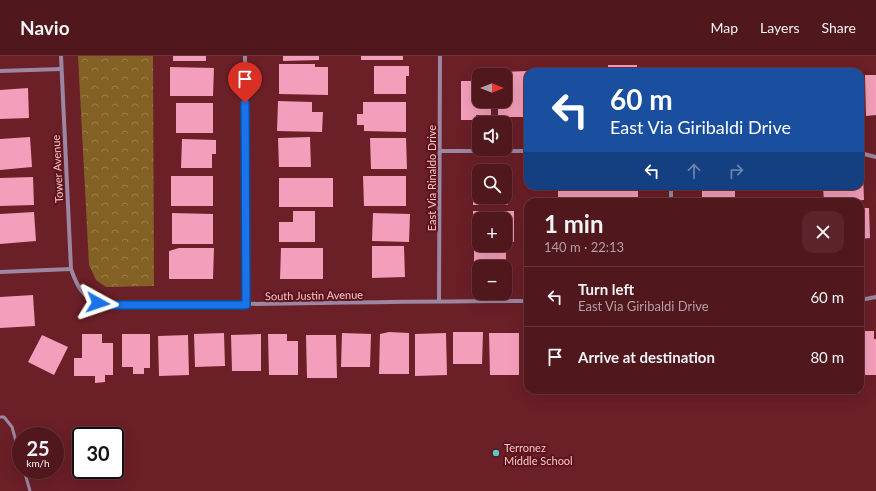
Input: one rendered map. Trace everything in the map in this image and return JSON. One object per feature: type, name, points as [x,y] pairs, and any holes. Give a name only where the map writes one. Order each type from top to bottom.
[{"type":"street","name":"Tower Avenue","points":[[61,56],[71,269]]},
{"type":"street","points":[[245,56],[246,305]]},
{"type":"street","name":"East Via Rinaldo Drive","points":[[440,56],[440,300]]},
{"type":"street","points":[[0,72],[62,68]]},
{"type":"street","points":[[441,151],[524,151]]},
{"type":"street","points":[[864,153],[876,157]]},
{"type":"street","points":[[0,272],[71,269]]},
{"type":"street","name":"South Justin Avenue","points":[[71,269],[77,286],[87,298],[98,303],[111,305],[246,305],[440,300],[524,300]]},
{"type":"street","points":[[864,299],[876,297]]},
{"type":"lane","points":[[0,417],[4,417],[12,427]]},
{"type":"lane","points":[[27,479],[30,491]]},
{"type":"green space","points":[[78,56],[153,56],[154,286],[106,287],[96,280],[89,265]]},
{"type":"building","points":[[173,56],[206,56],[206,61],[173,61]]},
{"type":"building","points":[[283,56],[319,56],[319,60],[283,61]]},
{"type":"building","points":[[361,56],[403,56],[403,60],[361,60]]},
{"type":"building","points":[[279,64],[315,64],[315,67],[328,67],[328,95],[279,94]]},
{"type":"building","points":[[608,65],[637,65],[637,68],[608,68]]},
{"type":"building","points":[[374,66],[409,66],[409,76],[406,76],[406,94],[374,94]]},
{"type":"building","points":[[170,67],[214,68],[213,96],[170,96]]},
{"type":"building","points":[[524,71],[524,117],[498,116],[498,108],[512,108],[512,72]]},
{"type":"building","points":[[865,75],[876,75],[876,115],[866,116]]},
{"type":"building","points":[[461,81],[472,81],[472,108],[491,108],[491,115],[476,115],[472,116],[472,120],[461,120]]},
{"type":"building","points":[[28,88],[29,118],[0,119],[0,90]]},
{"type":"building","points":[[278,101],[312,102],[312,112],[323,112],[322,132],[277,131]]},
{"type":"building","points":[[363,102],[406,102],[406,132],[364,131],[364,125],[357,125],[357,114],[363,114]]},
{"type":"building","points":[[176,103],[213,103],[213,133],[176,133]]},
{"type":"building","points":[[30,137],[32,167],[0,170],[0,139]]},
{"type":"building","points":[[310,137],[311,167],[279,167],[278,138]]},
{"type":"building","points":[[370,138],[406,138],[407,169],[371,169]]},
{"type":"building","points":[[182,139],[216,140],[216,154],[212,154],[212,168],[181,168]]},
{"type":"building","points":[[171,176],[213,176],[213,206],[171,206]]},
{"type":"building","points":[[363,176],[406,176],[406,206],[364,206]]},
{"type":"building","points":[[33,177],[34,205],[0,206],[0,178]]},
{"type":"building","points":[[279,178],[333,178],[333,207],[279,207]]},
{"type":"building","points":[[558,190],[638,190],[638,198],[558,198]]},
{"type":"building","points":[[702,190],[735,190],[735,198],[702,198]]},
{"type":"building","points":[[823,190],[864,190],[864,198],[824,198]]},
{"type":"building","points":[[473,204],[508,204],[508,205]]},
{"type":"building","points":[[864,208],[869,208],[870,238],[864,239]]},
{"type":"building","points":[[293,211],[315,211],[315,242],[279,242],[279,222],[293,222]]},
{"type":"building","points":[[514,211],[514,242],[512,242],[512,212],[473,212]]},
{"type":"building","points":[[34,212],[36,241],[0,244],[0,214]]},
{"type":"building","points":[[172,213],[213,214],[213,244],[172,244]]},
{"type":"building","points":[[373,213],[410,214],[409,242],[372,241]]},
{"type":"building","points":[[372,246],[404,246],[405,277],[372,278]]},
{"type":"building","points":[[179,248],[214,248],[213,279],[169,279],[169,251]]},
{"type":"building","points":[[281,248],[323,248],[323,279],[280,279]]},
{"type":"building","points":[[474,252],[506,252],[506,260],[474,260]]},
{"type":"building","points":[[33,295],[35,326],[0,328],[0,297]]},
{"type":"building","points":[[864,331],[874,331],[874,339],[876,339],[876,375],[864,375]]},
{"type":"building","points":[[389,332],[409,333],[409,374],[379,374],[380,334]]},
{"type":"building","points":[[453,332],[483,332],[482,364],[453,364]]},
{"type":"building","points":[[224,333],[225,366],[195,367],[194,334]]},
{"type":"building","points":[[342,333],[371,334],[370,367],[341,367]]},
{"type":"building","points":[[446,333],[447,375],[415,376],[415,334]]},
{"type":"building","points":[[489,333],[519,333],[519,375],[490,375]]},
{"type":"building","points":[[82,334],[102,334],[102,343],[113,343],[113,375],[105,375],[105,382],[95,383],[95,376],[74,376],[74,358],[82,358]]},
{"type":"building","points":[[122,334],[150,334],[150,368],[144,368],[144,374],[133,374],[133,367],[122,367]]},
{"type":"building","points":[[261,334],[261,371],[232,371],[231,335]]},
{"type":"building","points":[[268,334],[287,334],[287,341],[298,341],[298,375],[269,375]]},
{"type":"building","points":[[42,335],[68,347],[54,375],[28,362]]},
{"type":"building","points":[[188,335],[189,375],[159,376],[158,336]]},
{"type":"building","points":[[306,335],[336,335],[337,378],[307,378]]},
{"type":"place","name":"Terronez Middle School","points":[[496,453]]},
{"type":"route","points":[[98,303],[111,305],[246,305],[245,103]]}]
